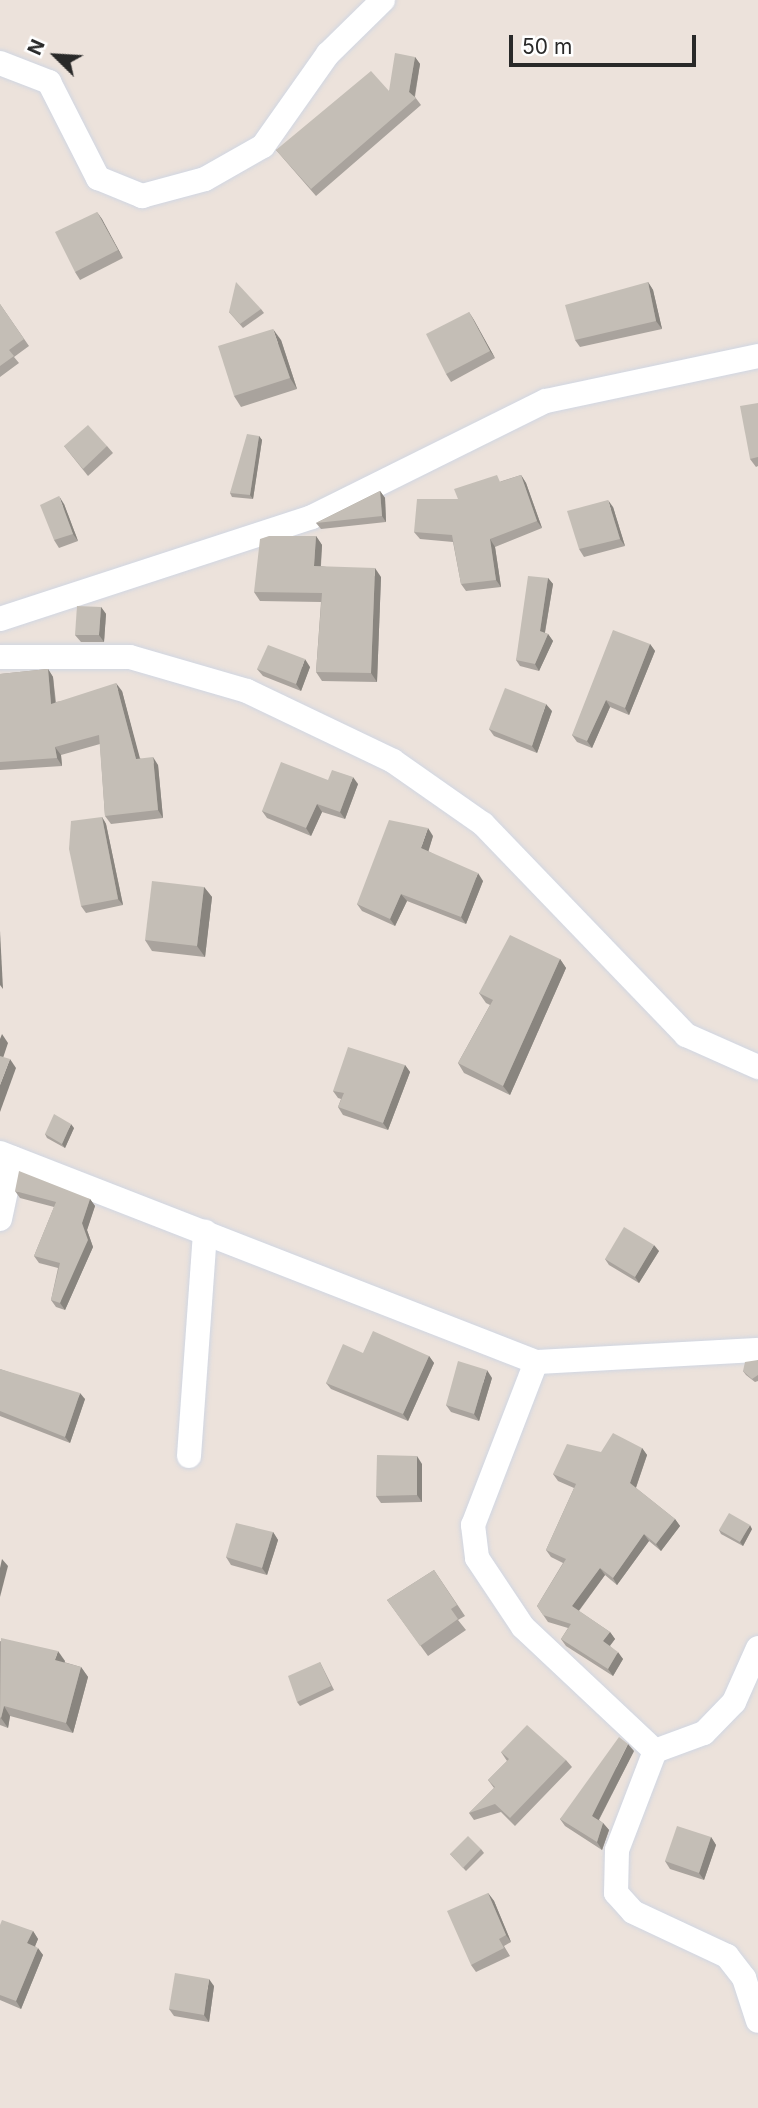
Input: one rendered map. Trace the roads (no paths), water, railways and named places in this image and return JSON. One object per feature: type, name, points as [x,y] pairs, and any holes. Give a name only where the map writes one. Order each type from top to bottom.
[{"type":"street","points":[[0,63],[49,82],[98,178],[142,196],[205,179],[263,146],[328,54],[383,0]]},
{"type":"street","points":[[0,618],[312,517],[546,401],[758,356]]},
{"type":"street","points":[[0,657],[130,657],[247,691],[393,761],[483,824],[686,1035],[758,1067]]},
{"type":"street","points":[[0,1219],[7,1155],[536,1362],[758,1350]]},
{"type":"street","points":[[189,1456],[205,1232]]},
{"type":"street","points":[[536,1362],[473,1525],[477,1558],[523,1627],[655,1751]]},
{"type":"street","points":[[758,1648],[734,1702],[704,1733],[655,1751],[617,1850],[616,1893],[633,1912],[727,1956],[744,1978],[758,2021]]}]
